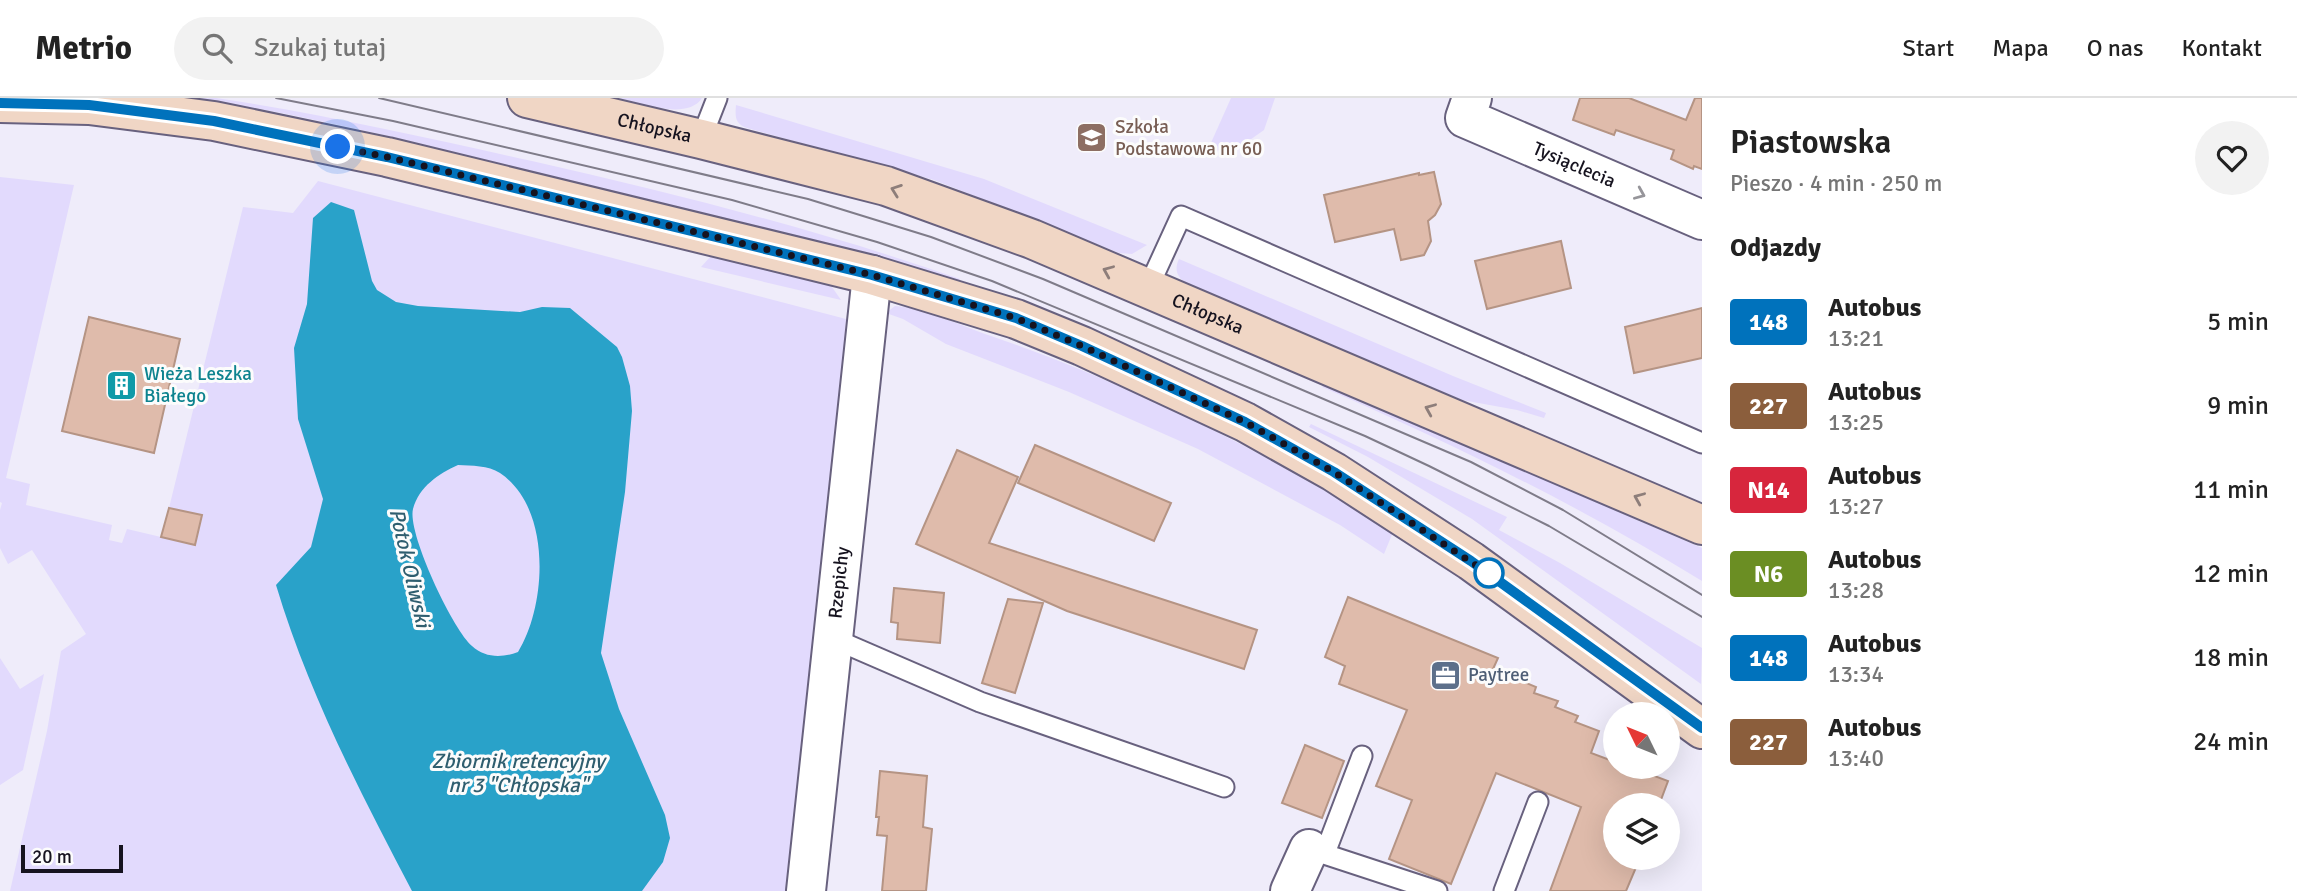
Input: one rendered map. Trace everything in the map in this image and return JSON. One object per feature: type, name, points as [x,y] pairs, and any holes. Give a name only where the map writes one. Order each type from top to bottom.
[{"type":"main road","name":"Chłopska","points":[[527,98],[886,186],[1032,239],[1702,525]]},
{"type":"main road","points":[[0,103],[89,105],[214,121],[387,157],[872,275],[1016,318],[1245,422],[1334,472],[1471,561],[1702,729]]},
{"type":"street","name":"Tysiąclecia","points":[[1472,98],[1465,118],[1702,220]]},
{"type":"street","name":"Rzepichy","points":[[806,891],[872,275]]},
{"type":"street","points":[[1290,891],[1317,851]]},
{"type":"lane","name":"Chłopska","points":[[701,139],[717,98]]},
{"type":"lane","points":[[1148,288],[1181,216],[1702,443]]},
{"type":"lane","points":[[832,638],[980,702],[1224,787]]},
{"type":"lane","points":[[1362,755],[1317,851],[1437,891]]},
{"type":"lane","points":[[1503,891],[1538,802]]},
{"type":"shaded area","points":[[193,98],[216,98],[335,119],[586,174],[801,229],[960,279],[959,281],[394,138]]},
{"type":"shaded area","points":[[618,98],[702,98],[695,105],[675,109]]},
{"type":"shaded area","points":[[1231,98],[1275,98],[1264,130],[1247,142],[1206,154]]},
{"type":"shaded area","points":[[736,105],[984,179],[1147,245],[1132,254],[1119,253],[934,180],[747,128],[737,120]]},
{"type":"shaded area","points":[[0,177],[74,185],[6,478],[30,484],[26,505],[112,525],[109,540],[122,543],[127,529],[195,545],[201,515],[169,508],[243,207],[293,213],[318,181],[846,319],[815,657],[789,870],[789,891],[10,891],[47,731],[61,651],[86,634],[32,550],[8,564],[0,548]]},
{"type":"shaded area","points":[[711,256],[827,284],[841,300],[701,267]]},
{"type":"shaded area","points":[[1179,259],[1546,413],[1544,418],[1462,400],[1186,283],[1177,272]]},
{"type":"shaded area","points":[[895,306],[931,314],[1065,363],[1208,428],[1293,472],[1393,532],[1384,554],[1340,525],[1198,449],[1069,392],[946,344],[903,319],[886,313]]},
{"type":"shaded area","points":[[1324,384],[1702,548],[1702,581],[1563,502],[1468,454],[1322,387]]},
{"type":"shaded area","points":[[1311,424],[1507,517],[1499,530],[1560,563],[1702,648],[1701,684],[1472,519],[1368,457],[1309,427]]},
{"type":"shaded area","points":[[0,658],[20,689],[44,674],[23,770],[0,785]]},
{"type":"water","name":"Zbiornik retencyjny nr 3 \"Chłopska\"","points":[[331,202],[354,210],[372,281],[377,290],[396,302],[418,306],[520,312],[542,307],[570,308],[617,347],[622,357],[630,386],[632,411],[625,492],[601,653],[619,709],[665,815],[670,838],[663,862],[642,891],[412,891],[355,779],[303,664],[276,585],[311,547],[323,499],[298,419],[294,348],[307,304],[313,218]],"holes":[[[458,465],[485,467],[500,473],[517,489],[529,509],[536,533],[539,584],[535,609],[518,652],[512,654],[494,656],[482,653],[464,637],[443,602],[417,538],[413,521],[416,501],[437,477]]]},
{"type":"building","points":[[1580,98],[1629,98],[1686,120],[1695,98],[1702,98],[1702,169],[1694,166],[1693,169],[1671,159],[1674,150],[1616,130],[1614,135],[1573,120]]},
{"type":"building","points":[[1434,172],[1441,204],[1428,221],[1431,241],[1424,255],[1401,260],[1394,229],[1335,242],[1324,195]]},
{"type":"building","points":[[1561,241],[1571,288],[1487,309],[1475,261]]},
{"type":"building","points":[[1702,308],[1702,358],[1634,373],[1625,327]]},
{"type":"building","name":"Wieża Leszka Białego","points":[[89,317],[180,339],[154,453],[62,431]]},
{"type":"building","points":[[1035,445],[1171,503],[1154,541],[1018,483]]},
{"type":"building","points":[[957,450],[1018,477],[989,543],[1257,630],[1244,669],[1067,611],[916,544]]},
{"type":"building","points":[[169,508],[202,515],[195,545],[161,537]]},
{"type":"building","points":[[894,588],[944,593],[940,643],[897,639],[898,623],[891,622]]},
{"type":"building","points":[[1348,597],[1498,658],[1493,669],[1536,687],[1534,693],[1558,701],[1555,707],[1578,716],[1575,722],[1599,731],[1591,753],[1603,758],[1603,779],[1668,781],[1664,793],[1603,793],[1603,870],[1635,870],[1626,891],[1550,891],[1581,807],[1496,773],[1451,884],[1389,859],[1412,800],[1376,786],[1407,710],[1339,684],[1345,666],[1325,657]]},
{"type":"building","points":[[1008,599],[1043,603],[1015,693],[982,683]]},
{"type":"building","points":[[1305,745],[1344,761],[1322,818],[1282,803]]},
{"type":"building","points":[[880,771],[927,776],[923,827],[932,829],[926,891],[882,891],[887,836],[877,835]]},
{"type":"tram line","points":[[276,98],[393,121],[732,200],[877,242],[992,281],[1365,436],[1429,466],[1549,526],[1702,617]]},
{"type":"tram line","points":[[379,98],[808,199],[931,237],[1043,279],[1471,462],[1563,510],[1702,595]]},
{"type":"bus line","name":"148","points":[[0,103],[89,105],[214,121],[387,157],[872,275],[1016,318],[1245,422],[1334,472],[1471,561],[1702,728]]},
{"type":"place","name":"Szkoła Podstawowa nr 60","points":[[1092,138]]},
{"type":"place","name":"Wieża Leszka Białego","points":[[121,385]]},
{"type":"place","name":"Paytree","points":[[1445,675]]},
{"type":"route","points":[[338,147],[872,275],[1016,318],[1245,422],[1334,472],[1494,577],[1489,573]]},
{"type":"water label","name":"Potok Oliwski","points":[[410,568]]}]
